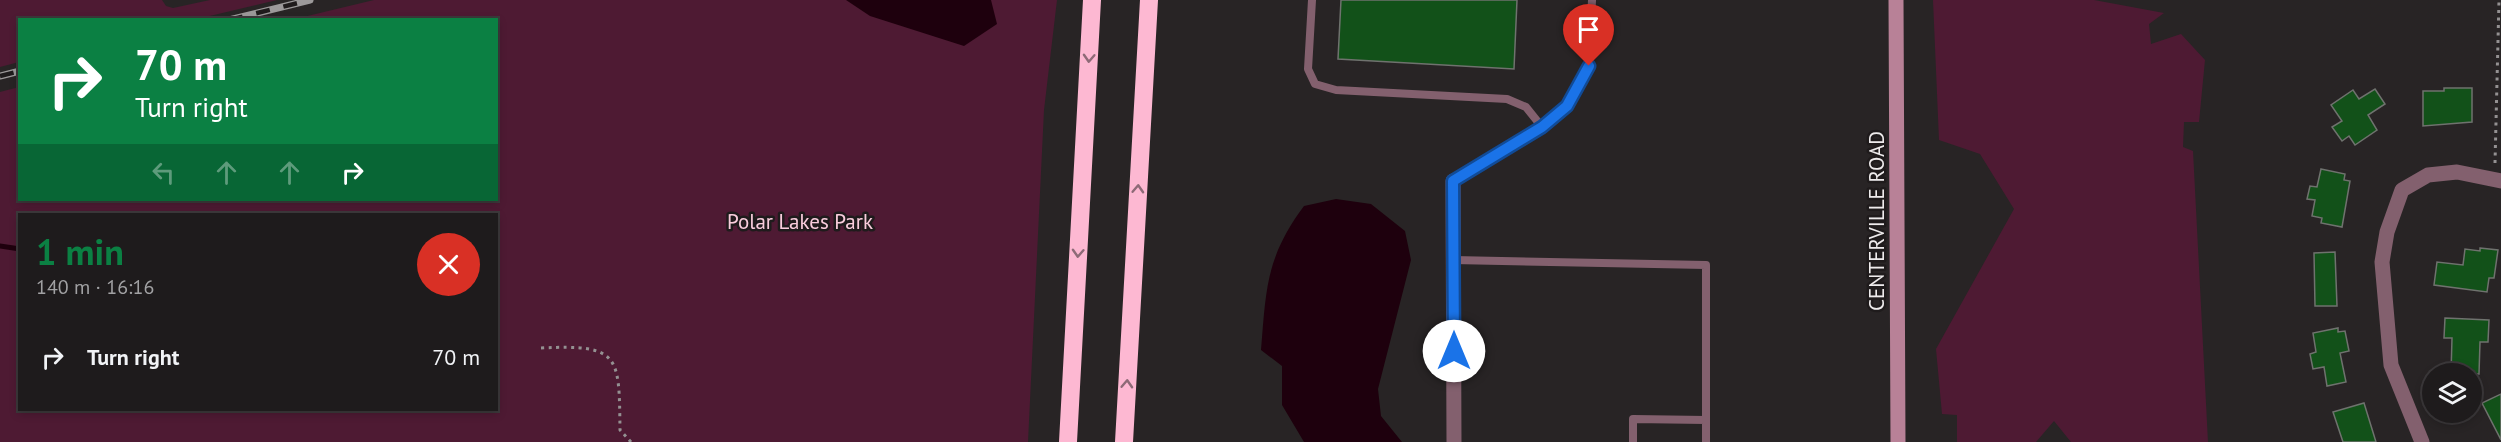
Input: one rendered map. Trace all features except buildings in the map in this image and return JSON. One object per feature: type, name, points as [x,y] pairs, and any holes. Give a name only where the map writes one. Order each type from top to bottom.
[{"type":"highway","points":[[1068,442],[1092,0]]},
{"type":"highway","points":[[1124,442],[1149,0]]},
{"type":"main road","name":"CENTERVILLE ROAD","points":[[1896,0],[1898,442]]},
{"type":"street","points":[[2422,442],[2391,365],[2382,262],[2386,232],[2402,190],[2428,175],[2457,172],[2498,181]]},
{"type":"street","points":[[1453,181],[1454,442]]},
{"type":"lane","points":[[1312,0],[1308,69],[1315,84],[1336,90],[1507,99],[1526,107],[1542,127]]},
{"type":"lane","points":[[1453,181],[1542,127],[1567,106],[1589,66],[1592,0]]},
{"type":"lane","points":[[1453,260],[1706,265],[1706,442]]},
{"type":"lane","points":[[1633,442],[1633,419],[1706,420]]},
{"type":"path","points":[[2498,181],[2499,0]]},
{"type":"path","points":[[541,348],[581,346],[595,349],[613,362],[619,376],[620,430],[631,442]]},
{"type":"green space","points":[[0,0],[162,0],[166,6],[173,8],[210,0],[277,0],[201,18],[18,18],[18,62],[0,67]]},
{"type":"green space","name":"Polar Lakes Park","points":[[374,0],[1057,0],[1044,110],[1028,442],[0,442],[0,92],[18,87],[18,201],[498,201],[498,18],[299,18]]},
{"type":"green space","points":[[1933,0],[2094,0],[2164,13],[2149,24],[2151,44],[2181,34],[2205,60],[2199,122],[2184,122],[2183,147],[2193,151],[2208,442],[2071,442],[2054,421],[2036,442],[1957,442],[1957,415],[1942,414],[1936,349],[2014,209],[1980,154],[1939,140]]},
{"type":"shaded area","points":[[846,0],[991,0],[997,24],[964,46],[870,16]]},
{"type":"shaded area","points":[[1336,199],[1371,204],[1405,231],[1411,260],[1378,389],[1381,416],[1402,442],[1304,442],[1282,405],[1282,366],[1261,350],[1264,309],[1270,274],[1282,241],[1304,206]]},
{"type":"waterway","points":[[0,246],[18,249]]},
{"type":"railway","points":[[237,18],[310,0]]},
{"type":"railway","points":[[0,76],[18,72]]},
{"type":"route","points":[[1454,351],[1453,181],[1542,127],[1567,106],[1589,66]]}]
